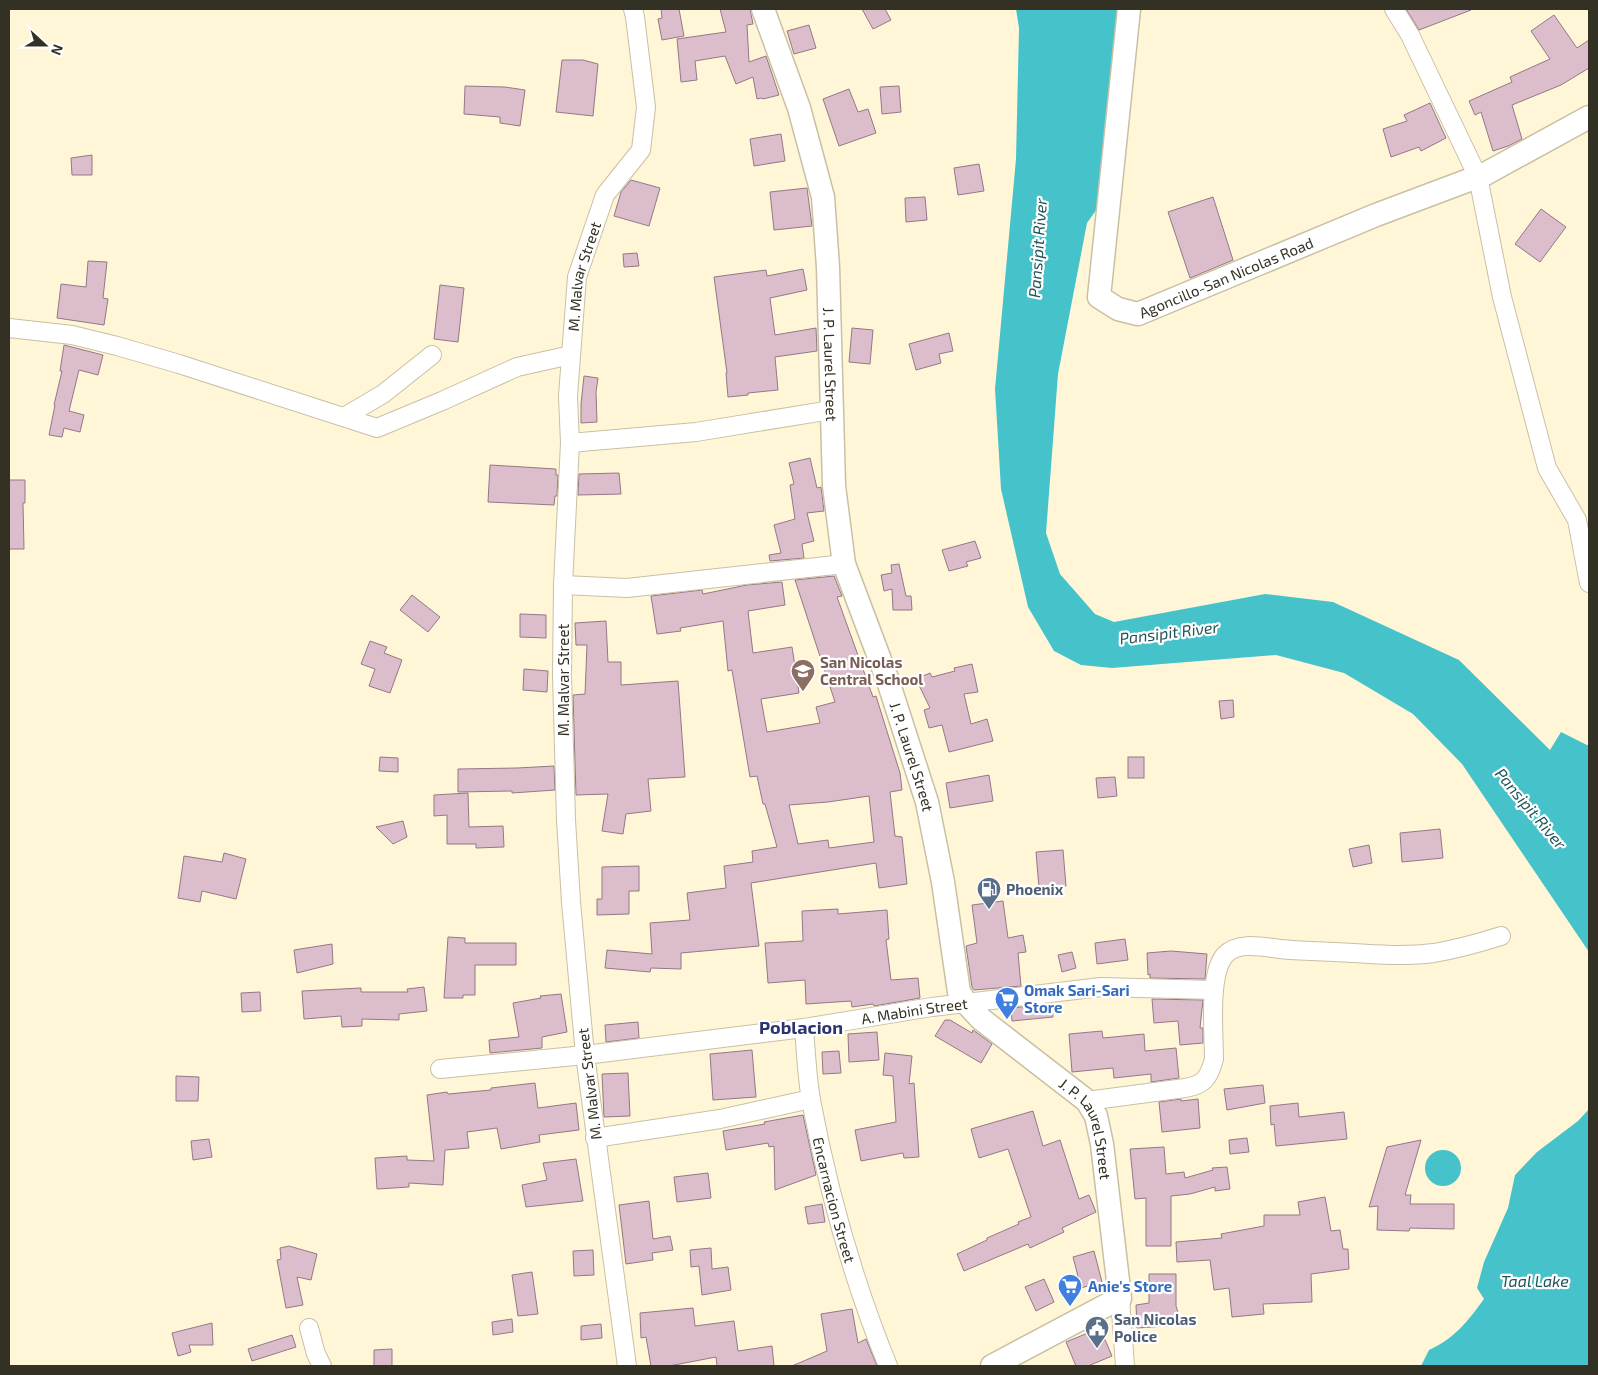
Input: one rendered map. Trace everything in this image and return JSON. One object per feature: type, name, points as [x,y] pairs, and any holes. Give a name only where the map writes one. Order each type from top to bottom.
[{"type":"main road","name":"J. P. Laurel Street","points":[[763,9],[799,108],[823,197],[828,267],[834,486],[844,564],[888,681],[927,802],[943,882],[959,992],[981,1019],[1088,1101],[1096,1116],[1102,1144],[1120,1298]]},
{"type":"main road","name":"Agoncillo-San Nicolas Road","points":[[1129,9],[1099,297],[1118,309],[1138,314],[1376,215],[1478,177],[1589,117]]},
{"type":"main road","points":[[992,1366],[1120,1298]]},
{"type":"street","name":"M. Malvar Street","points":[[627,1366],[585,1055],[571,902],[566,820],[562,675],[563,585],[570,443],[568,396],[577,277],[605,195],[641,150],[646,107],[633,9]]},
{"type":"street","points":[[1394,9],[1410,35],[1478,177],[1502,297],[1547,468],[1577,520],[1589,583]]},
{"type":"street","points":[[9,328],[72,335],[117,346],[377,428],[442,402],[517,367],[571,354]]},
{"type":"street","points":[[344,417],[383,394],[432,355]]},
{"type":"street","points":[[570,443],[696,432],[831,410]]},
{"type":"street","points":[[563,585],[627,588],[844,564]]},
{"type":"street","points":[[1088,1101],[1197,1086],[1206,1080],[1212,1069],[1214,1059],[1214,990],[1217,972],[1225,956],[1236,948],[1254,946],[1397,956],[1434,953],[1464,947],[1501,936]]},
{"type":"street","name":"A. Mabini Street","points":[[440,1069],[585,1055],[804,1028],[932,1007],[1101,987],[1214,990]]},
{"type":"street","name":"Encarnacion Street","points":[[804,1028],[811,1099],[847,1252],[869,1320],[888,1366]]},
{"type":"street","points":[[595,1138],[720,1119],[811,1099]]},
{"type":"street","name":"J. P. Laurel Street","points":[[1120,1298],[1125,1366]]},
{"type":"street","points":[[309,1328],[316,1354],[322,1366]]},
{"type":"water","name":"Pansipit River","points":[[1016,9],[1128,9],[1104,199],[1087,223],[1058,374],[1046,533],[1060,574],[1095,614],[1114,622],[1265,594],[1333,602],[1459,660],[1550,750],[1561,732],[1589,746],[1589,952],[1462,764],[1413,714],[1344,673],[1276,655],[1112,668],[1081,665],[1054,651],[1028,607],[1001,489],[995,389],[1016,159],[1019,28]]},
{"type":"water","name":"Taal Lake","points":[[1589,1109],[1589,1366],[1421,1366],[1429,1350],[1438,1346],[1460,1329],[1484,1299],[1477,1288],[1484,1262],[1508,1208],[1515,1175],[1537,1152],[1578,1121]]},
{"type":"water","points":[[1443,1150],[1450,1151],[1456,1155],[1460,1161],[1460,1175],[1456,1181],[1450,1185],[1443,1186],[1436,1185],[1430,1181],[1426,1175],[1425,1168],[1426,1161],[1430,1155],[1436,1151]]},
{"type":"building","points":[[661,9],[679,9],[684,36],[662,40],[658,19],[662,18]]},
{"type":"building","points":[[720,9],[750,9],[753,24],[747,25],[749,62],[766,56],[779,95],[757,99],[753,77],[736,84],[725,56],[695,61],[697,80],[681,82],[677,39],[726,32]]},
{"type":"building","points":[[862,9],[885,9],[891,20],[873,29]]},
{"type":"building","points":[[1406,9],[1470,9],[1471,10],[1419,30]]},
{"type":"building","points":[[1554,15],[1577,48],[1589,40],[1589,68],[1561,85],[1512,105],[1522,139],[1493,151],[1481,112],[1475,115],[1469,101],[1512,82],[1510,77],[1550,59],[1531,31]]},
{"type":"building","points":[[809,25],[816,48],[794,54],[787,31]]},
{"type":"building","points":[[562,60],[583,60],[598,64],[593,116],[556,112]]},
{"type":"building","points":[[465,86],[505,87],[525,90],[520,126],[500,123],[500,117],[464,114]]},
{"type":"building","points":[[899,86],[901,112],[882,114],[880,87]]},
{"type":"building","points":[[849,89],[858,112],[868,109],[876,133],[839,146],[823,99]]},
{"type":"building","points":[[1430,103],[1446,138],[1421,151],[1419,147],[1391,157],[1383,129],[1407,121],[1404,115]]},
{"type":"building","points":[[781,134],[785,161],[754,166],[750,139]]},
{"type":"building","points":[[92,155],[92,175],[72,175],[71,158]]},
{"type":"building","points":[[979,164],[984,191],[958,195],[954,168]]},
{"type":"building","points":[[631,180],[660,188],[649,226],[614,216],[621,192]]},
{"type":"building","points":[[807,188],[812,226],[774,230],[770,192]]},
{"type":"building","points":[[925,197],[927,220],[906,222],[905,198]]},
{"type":"building","points":[[1213,197],[1233,260],[1190,278],[1168,212]]},
{"type":"building","points":[[1541,209],[1566,227],[1540,262],[1515,244]]},
{"type":"building","points":[[637,253],[639,266],[624,267],[623,254]]},
{"type":"building","points":[[88,261],[107,262],[103,298],[108,299],[104,325],[57,318],[61,284],[86,287]]},
{"type":"building","points":[[803,269],[807,290],[770,298],[775,335],[816,328],[817,351],[775,357],[778,390],[728,397],[727,373],[714,277],[766,270],[767,276]]},
{"type":"building","points":[[440,285],[464,288],[458,342],[434,339]]},
{"type":"building","points":[[852,328],[873,330],[870,364],[849,362]]},
{"type":"building","points":[[949,333],[953,351],[939,354],[941,363],[916,370],[909,344]]},
{"type":"building","points":[[64,345],[103,355],[98,375],[79,370],[69,411],[84,415],[80,432],[64,428],[62,437],[49,435],[62,371],[60,371]]},
{"type":"building","points":[[584,376],[598,378],[596,392],[597,422],[581,423]]},
{"type":"building","points":[[810,458],[817,488],[821,487],[824,511],[807,513],[814,541],[802,544],[804,558],[770,561],[769,555],[781,553],[774,525],[795,519],[790,485],[794,484],[789,463]]},
{"type":"building","points":[[490,465],[556,469],[556,475],[558,475],[557,496],[555,496],[554,505],[488,502]]},
{"type":"building","points":[[619,473],[621,494],[578,495],[579,474]]},
{"type":"building","points":[[9,480],[25,480],[25,503],[23,503],[24,549],[9,549]]},
{"type":"building","points":[[975,541],[981,558],[966,562],[968,566],[949,571],[942,550]]},
{"type":"building","points":[[899,564],[906,596],[911,596],[912,610],[893,610],[892,589],[884,591],[881,575],[892,573],[891,565]]},
{"type":"building","name":"San Nicolas Central School","points":[[834,576],[842,596],[837,597],[873,697],[876,696],[900,773],[902,790],[890,792],[895,836],[902,837],[907,884],[879,888],[876,863],[751,883],[759,946],[681,953],[681,969],[651,968],[650,972],[605,968],[607,950],[652,954],[650,923],[690,920],[687,893],[726,888],[724,866],[753,862],[752,851],[777,847],[765,804],[763,804],[757,776],[750,777],[732,670],[728,671],[723,621],[680,628],[681,631],[657,634],[651,596],[702,590],[703,594],[747,585],[782,582],[785,605],[748,611],[753,653],[792,647],[799,693],[761,699],[767,732],[820,723],[816,707],[835,702],[795,580]],"holes":[[[869,796],[874,842],[829,848],[828,840],[798,844],[789,805]]]},
{"type":"building","points":[[412,595],[440,617],[428,632],[400,610]]},
{"type":"building","points":[[520,614],[546,615],[546,638],[520,637]]},
{"type":"building","points":[[606,621],[608,662],[621,662],[621,685],[678,681],[685,777],[648,779],[651,811],[626,814],[623,834],[602,831],[608,794],[576,795],[573,695],[585,694],[587,645],[576,645],[575,623]]},
{"type":"building","points":[[370,641],[387,647],[384,653],[402,660],[390,693],[369,686],[375,669],[361,664]]},
{"type":"building","points":[[972,664],[978,692],[964,694],[971,724],[987,719],[993,741],[949,752],[942,725],[929,728],[924,710],[930,708],[916,679],[930,673],[932,677],[955,671],[954,668]]},
{"type":"building","points":[[524,669],[548,671],[547,692],[523,690]]},
{"type":"building","points":[[1233,700],[1234,717],[1221,719],[1219,701]]},
{"type":"building","points":[[380,757],[398,758],[398,772],[379,771]]},
{"type":"building","points":[[1128,757],[1144,757],[1144,778],[1128,778]]},
{"type":"building","points":[[554,766],[555,790],[512,793],[512,791],[458,792],[458,769]]},
{"type":"building","points":[[989,775],[993,801],[950,808],[946,783]]},
{"type":"building","points":[[1115,777],[1117,796],[1098,798],[1096,778]]},
{"type":"building","points":[[468,793],[469,827],[503,826],[504,847],[476,848],[476,844],[447,844],[447,815],[434,816],[434,795]]},
{"type":"building","points":[[403,821],[407,837],[393,844],[376,827]]},
{"type":"building","points":[[1440,829],[1443,858],[1402,862],[1400,833]]},
{"type":"building","points":[[1369,845],[1372,863],[1353,867],[1349,849]]},
{"type":"building","points":[[1063,850],[1066,886],[1039,888],[1036,852]]},
{"type":"building","points":[[224,853],[246,859],[236,899],[202,891],[200,902],[178,898],[184,856],[222,862]]},
{"type":"building","points":[[639,866],[639,891],[629,891],[629,914],[597,915],[597,899],[602,899],[602,867]]},
{"type":"building","points":[[1003,901],[1008,938],[1023,935],[1026,952],[1018,953],[1021,986],[974,990],[966,946],[977,943],[972,905]]},
{"type":"building","points":[[838,909],[838,914],[887,910],[889,939],[886,940],[891,980],[918,978],[920,998],[874,1006],[873,1004],[852,1007],[851,1001],[806,1004],[805,980],[768,983],[765,943],[803,941],[802,911]]},
{"type":"building","points":[[448,937],[465,938],[465,943],[516,943],[516,965],[475,965],[475,995],[463,995],[463,998],[444,998]]},
{"type":"building","points":[[1125,939],[1128,960],[1097,964],[1095,943]]},
{"type":"building","points":[[332,944],[333,964],[297,973],[294,950]]},
{"type":"building","points":[[1171,951],[1207,954],[1205,979],[1150,978],[1150,974],[1148,975],[1147,953]]},
{"type":"building","points":[[1072,952],[1076,968],[1062,972],[1058,955]]},
{"type":"building","points":[[424,987],[427,1011],[399,1014],[399,1020],[362,1019],[362,1026],[342,1027],[341,1016],[304,1019],[302,991],[361,988],[361,992],[408,992],[407,989]]},
{"type":"building","points":[[260,992],[261,1011],[242,1012],[241,993]]},
{"type":"building","points":[[561,994],[567,1032],[542,1037],[542,1048],[490,1053],[489,1040],[519,1037],[513,1003],[541,998],[540,996]]},
{"type":"building","points":[[1152,999],[1203,1000],[1200,1028],[1203,1028],[1203,1043],[1180,1045],[1178,1021],[1154,1023]]},
{"type":"building","points":[[1052,1004],[1053,1017],[1012,1021],[1011,1008]]},
{"type":"building","points":[[945,1020],[950,1020],[972,1033],[973,1030],[992,1044],[981,1063],[935,1036]]},
{"type":"building","points":[[638,1022],[639,1038],[606,1042],[605,1025]]},
{"type":"building","points":[[1102,1031],[1103,1038],[1144,1034],[1145,1051],[1176,1048],[1179,1078],[1151,1082],[1151,1074],[1114,1078],[1113,1068],[1072,1072],[1069,1034]]},
{"type":"building","points":[[877,1032],[879,1060],[849,1062],[848,1034]]},
{"type":"building","points":[[752,1050],[756,1097],[713,1100],[710,1054]]},
{"type":"building","points":[[839,1051],[841,1073],[823,1074],[822,1052]]},
{"type":"building","points":[[885,1053],[912,1056],[909,1084],[914,1083],[919,1157],[904,1158],[903,1153],[861,1161],[855,1130],[896,1122],[893,1076],[883,1075]]},
{"type":"building","points":[[628,1073],[630,1116],[604,1117],[602,1074]]},
{"type":"building","points":[[176,1076],[199,1077],[198,1101],[176,1101]]},
{"type":"building","points":[[535,1083],[538,1108],[576,1103],[579,1130],[539,1135],[540,1142],[501,1149],[497,1128],[467,1132],[469,1148],[445,1150],[443,1185],[409,1183],[409,1187],[377,1189],[375,1158],[407,1156],[407,1160],[434,1161],[427,1095],[491,1090],[491,1088]]},
{"type":"building","points":[[1263,1085],[1265,1103],[1227,1110],[1224,1089]]},
{"type":"building","points":[[1181,1099],[1181,1101],[1198,1099],[1200,1128],[1162,1132],[1159,1102]]},
{"type":"building","points":[[1298,1103],[1299,1117],[1344,1112],[1347,1139],[1276,1146],[1274,1124],[1271,1125],[1270,1106]]},
{"type":"building","points":[[1033,1111],[1043,1146],[1060,1140],[1079,1199],[1089,1195],[1096,1212],[1062,1228],[1064,1232],[1030,1248],[1028,1244],[964,1271],[957,1254],[1031,1217],[1008,1149],[979,1158],[971,1129]]},
{"type":"building","points":[[803,1115],[816,1175],[775,1190],[774,1146],[769,1147],[768,1143],[726,1150],[723,1131]]},
{"type":"building","points":[[1247,1138],[1249,1152],[1230,1154],[1229,1140]]},
{"type":"building","points":[[209,1139],[212,1157],[193,1160],[191,1141]]},
{"type":"building","points":[[1421,1140],[1405,1195],[1411,1195],[1410,1204],[1454,1204],[1454,1229],[1410,1228],[1409,1231],[1377,1230],[1378,1206],[1369,1207],[1387,1147]]},
{"type":"building","points":[[1164,1147],[1166,1174],[1184,1172],[1185,1178],[1213,1170],[1212,1168],[1227,1167],[1230,1189],[1215,1191],[1215,1187],[1190,1194],[1171,1196],[1171,1246],[1146,1246],[1146,1198],[1135,1199],[1130,1149]]},
{"type":"building","points":[[576,1159],[583,1201],[526,1207],[522,1185],[547,1180],[543,1163]]},
{"type":"building","points":[[708,1173],[711,1198],[677,1202],[674,1177]]},
{"type":"building","points":[[1325,1197],[1331,1231],[1340,1230],[1343,1249],[1348,1249],[1349,1269],[1311,1274],[1312,1302],[1263,1304],[1264,1314],[1232,1317],[1229,1288],[1214,1290],[1210,1260],[1177,1262],[1176,1242],[1222,1238],[1221,1234],[1264,1226],[1264,1215],[1300,1215],[1298,1202]]},
{"type":"building","points":[[649,1201],[653,1239],[670,1236],[673,1250],[652,1253],[653,1260],[626,1264],[619,1205]]},
{"type":"building","points":[[822,1204],[825,1222],[808,1224],[805,1207]]},
{"type":"building","points":[[289,1246],[317,1254],[311,1280],[297,1277],[303,1305],[286,1308],[277,1260],[281,1259],[280,1248]]},
{"type":"building","points":[[711,1248],[712,1269],[728,1267],[731,1290],[702,1295],[699,1266],[691,1267],[690,1250]]},
{"type":"building","points":[[593,1250],[594,1275],[574,1276],[573,1251]]},
{"type":"building","points":[[1094,1251],[1102,1282],[1081,1288],[1073,1257]]},
{"type":"building","points":[[532,1272],[538,1314],[518,1316],[512,1275]]},
{"type":"building","points":[[1149,1274],[1176,1274],[1176,1306],[1182,1325],[1137,1328],[1136,1305],[1149,1303]]},
{"type":"building","points":[[1044,1279],[1054,1302],[1036,1311],[1025,1287]]},
{"type":"building","points":[[693,1308],[695,1326],[734,1321],[738,1351],[772,1346],[774,1366],[717,1366],[716,1357],[669,1366],[651,1366],[646,1337],[641,1338],[640,1313]]},
{"type":"building","points":[[852,1309],[858,1343],[866,1339],[877,1366],[792,1366],[827,1351],[821,1314]]},
{"type":"building","points":[[512,1319],[513,1332],[493,1335],[492,1322]]},
{"type":"building","points":[[212,1323],[213,1345],[189,1345],[191,1352],[178,1356],[172,1333]]},
{"type":"building","points":[[601,1324],[602,1338],[581,1340],[581,1326]]},
{"type":"building","points":[[1100,1328],[1112,1356],[1088,1366],[1076,1366],[1066,1342]]},
{"type":"building","points":[[292,1335],[296,1347],[252,1361],[248,1349]]},
{"type":"building","points":[[392,1349],[392,1366],[374,1366],[374,1350]]},
{"type":"place","name":"San Nicolas Central School","points":[[803,692]]},
{"type":"place","name":"Phoenix","points":[[989,910]]},
{"type":"place","name":"Omak Sari-Sari Store","points":[[1007,1020]]},
{"type":"place","name":"Anie's Store","points":[[1070,1307]]},
{"type":"place","name":"San Nicolas Police","points":[[1097,1349]]},
{"type":"district","name":"Poblacion","points":[[801,1027]]}]
